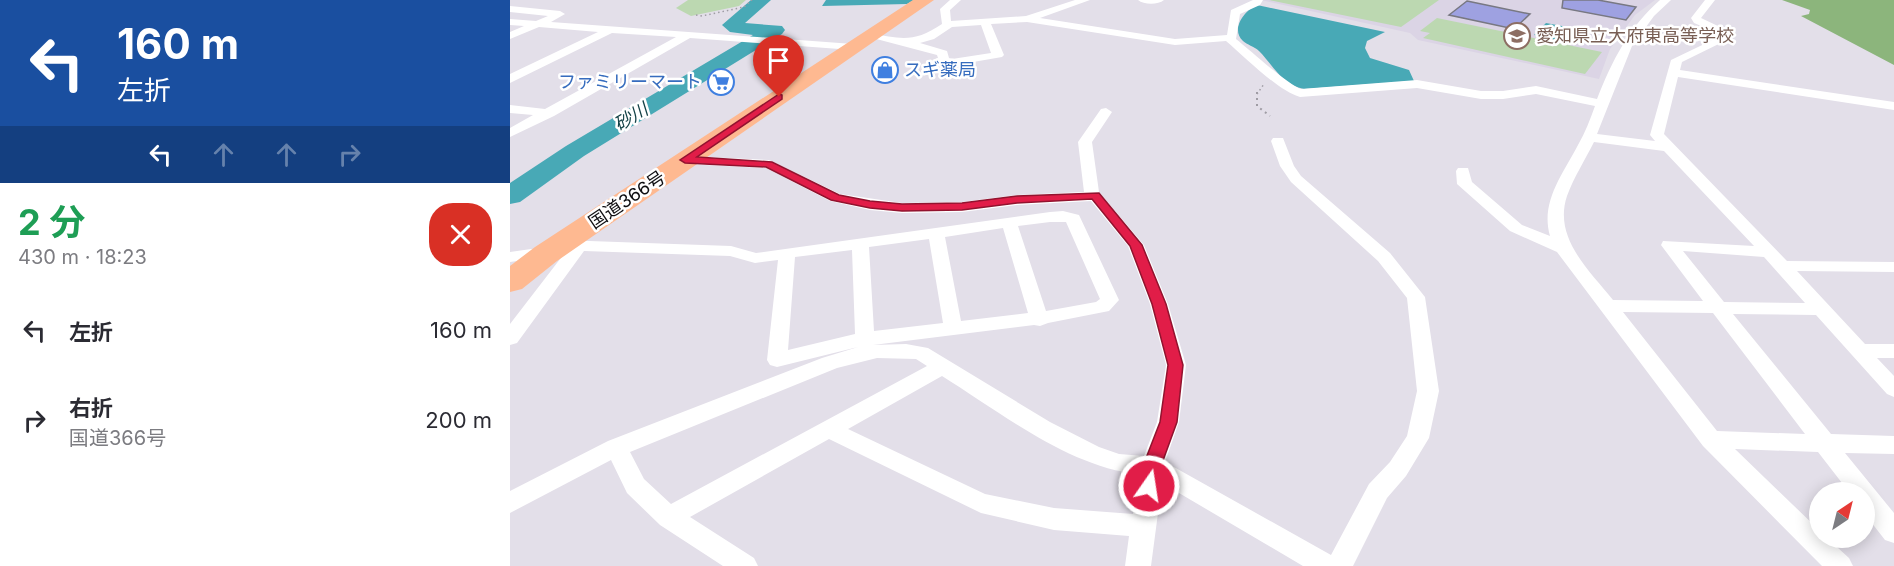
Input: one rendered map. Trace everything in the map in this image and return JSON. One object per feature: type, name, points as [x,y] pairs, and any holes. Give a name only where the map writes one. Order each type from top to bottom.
[{"type":"highway","name":"国道366号","points":[[510,282],[570,245],[685,160],[925,0]]},
{"type":"street","points":[[949,24],[946,23],[945,9],[956,0]]},
{"type":"street","points":[[908,43],[930,37],[949,24],[1027,19],[1086,0]]},
{"type":"street","points":[[1143,0],[1159,0]]},
{"type":"street","points":[[1027,19],[1175,42],[1228,38],[1232,37],[1234,32],[1235,12],[1257,3],[1258,0]]},
{"type":"street","points":[[1665,0],[1643,20],[1621,53],[1589,137],[1557,202],[1554,227],[1563,248],[1711,440],[1840,566]]},
{"type":"street","points":[[1710,0],[1696,18],[1698,21],[1732,35],[1677,60],[1657,135],[1894,389]]},
{"type":"street","points":[[510,9],[560,14],[510,36]]},
{"type":"street","points":[[510,22],[770,41],[908,43],[944,53],[943,59],[950,63],[998,55],[985,23]]},
{"type":"street","points":[[510,79],[609,30]]},
{"type":"street","points":[[510,133],[688,35]]},
{"type":"street","points":[[1228,38],[1277,77],[1288,89],[1300,93],[1417,84],[1481,95],[1503,95],[1536,90],[1600,104]]},
{"type":"street","points":[[1674,74],[1894,106]]},
{"type":"street","points":[[510,109],[549,113]]},
{"type":"street","points":[[1092,196],[1084,142],[1106,112]]},
{"type":"street","points":[[1589,137],[1667,147]]},
{"type":"street","points":[[1278,141],[1287,166],[1296,179],[1384,257],[1416,297],[1428,391],[1418,438],[1398,469],[1378,490],[1339,566]]},
{"type":"street","points":[[685,160],[769,164],[835,198],[870,205],[962,207],[1017,200],[1095,196],[1136,245],[1159,304],[1176,365],[1168,422],[1152,466],[1138,566]]},
{"type":"street","points":[[1463,171],[1465,184],[1516,228],[1563,248]]},
{"type":"street","points":[[510,338],[570,245],[731,251],[755,258],[1063,216],[1073,219],[1110,300],[1102,307],[1040,320],[865,339],[777,360],[787,254]]},
{"type":"street","points":[[1009,223],[1040,320]]},
{"type":"street","points":[[936,233],[953,328]]},
{"type":"street","points":[[860,243],[865,339]]},
{"type":"street","points":[[1855,482],[1669,245],[1775,259],[1894,267]]},
{"type":"street","points":[[510,257],[531,254]]},
{"type":"street","points":[[1608,306],[1819,309]]},
{"type":"street","points":[[510,503],[551,479],[616,447],[742,396],[863,353],[906,351],[921,353],[1042,428],[1090,453],[1118,463],[1152,466],[1327,566]]},
{"type":"street","points":[[1858,351],[1894,351]]},
{"type":"street","points":[[669,517],[943,366]]},
{"type":"street","points":[[828,429],[981,503],[1054,519],[1142,526]]},
{"type":"street","points":[[1711,440],[1826,445],[1894,445]]},
{"type":"street","points":[[616,447],[635,486],[669,517],[745,566]]},
{"type":"street","points":[[1875,507],[1894,532]]},
{"type":"path","points":[[696,15],[702,16],[744,7],[752,0]]},
{"type":"shaded area","name":"愛知県立大府東高等学校","points":[[1261,0],[1655,0],[1635,15],[1610,49],[1599,79],[1418,40],[1410,33]]},
{"type":"green space","points":[[688,0],[746,0],[739,6],[691,16],[676,8]]},
{"type":"green space","points":[[1269,0],[1439,0],[1401,27]]},
{"type":"green space","points":[[1782,0],[1894,0],[1894,65],[1801,16],[1809,14],[1810,10]]},
{"type":"green space","points":[[1437,18],[1602,52],[1585,74],[1423,38],[1430,33],[1420,31]]},
{"type":"water","points":[[826,0],[914,0],[907,4],[822,6]]},
{"type":"water","points":[[1257,5],[1385,32],[1367,41],[1365,48],[1370,58],[1409,70],[1414,81],[1304,89],[1296,87],[1278,74],[1259,51],[1239,36],[1241,20],[1252,7]]},
{"type":"water","points":[[1546,23],[1578,29],[1567,42],[1534,35]]},
{"type":"building","points":[[1563,0],[1598,0],[1636,7],[1626,20],[1562,8]]},
{"type":"building","points":[[1467,1],[1530,14],[1514,29],[1449,15]]},
{"type":"waterway","name":"砂川","points":[[510,196],[575,151],[775,30],[737,28],[731,25],[762,0]]},
{"type":"place","name":"愛知県立大府東高等学校","points":[[1517,36]]},
{"type":"place","name":"スギ薬局","points":[[885,70]]},
{"type":"place","name":"ファミリーマート","points":[[721,82]]},
{"type":"route","points":[[779,97],[685,160],[769,164],[835,198],[870,205],[962,207],[1017,200],[1095,196],[1136,245],[1159,304],[1176,365],[1168,422],[1152,466],[1149,486]]}]
